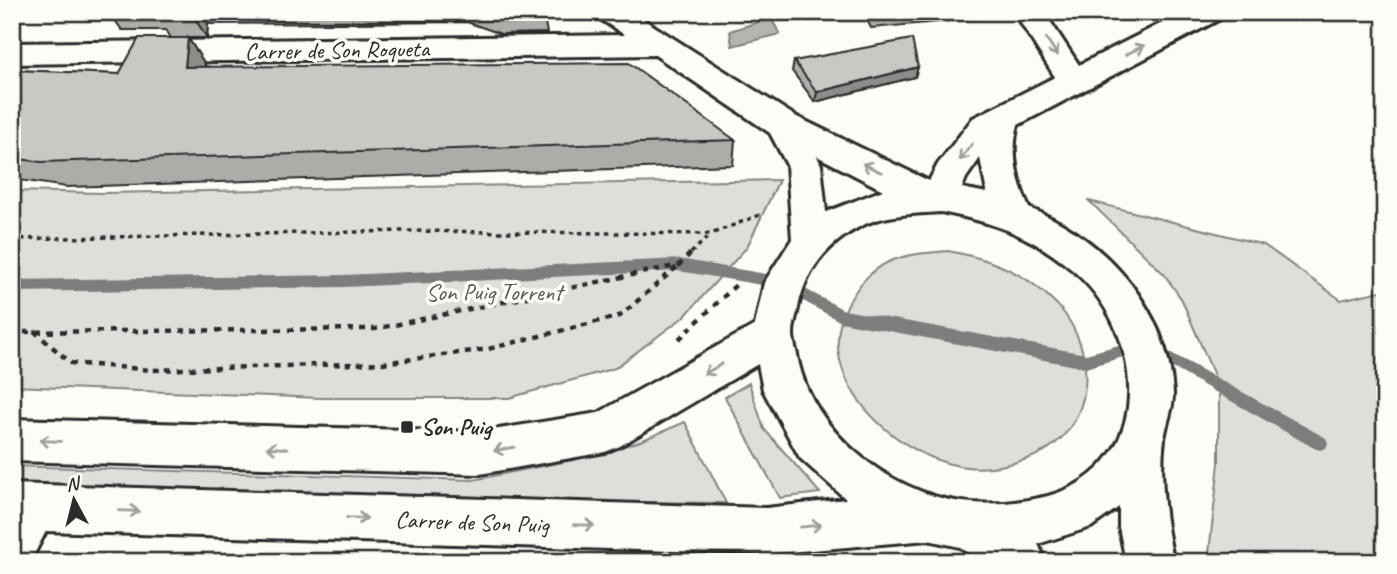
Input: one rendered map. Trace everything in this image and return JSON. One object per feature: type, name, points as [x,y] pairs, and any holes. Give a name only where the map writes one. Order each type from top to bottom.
[{"type":"street","points":[[611,12],[783,125],[937,198],[993,208],[1041,228],[1085,258],[1120,298],[1144,344],[1152,394],[1142,442],[1142,527],[1150,562]]},
{"type":"street","points":[[1030,12],[1074,82]]},
{"type":"street","points":[[937,198],[950,173],[985,127],[1209,12]]},
{"type":"street","name":"Carrer de Son Roqueta","points":[[12,54],[663,45]]},
{"type":"street","points":[[1003,118],[998,132],[997,164],[1003,192],[1016,217]]},
{"type":"street","points":[[783,125],[804,165],[811,242]]},
{"type":"street","points":[[937,198],[887,203],[846,217],[811,242],[782,283],[773,335],[784,390],[815,443],[866,488],[951,522],[1022,562]]},
{"type":"street","points":[[12,440],[480,453],[605,432],[773,335]]},
{"type":"street","name":"Carrer de Son Puig","points":[[27,508],[766,531],[849,522],[1025,525],[1075,511],[1114,484],[1142,442]]},
{"type":"lane","points":[[12,562],[27,508]]},
{"type":"path","points":[[12,239],[405,231],[711,234],[762,214]]},
{"type":"path","points":[[34,331],[71,363],[152,370],[383,363],[488,349],[620,316],[711,234]]},
{"type":"path","points":[[12,332],[375,329],[679,265]]},
{"type":"path","points":[[673,344],[744,277]]},
{"type":"green space","name":"Son Puig Torrent","points":[[779,180],[747,247],[685,316],[615,368],[509,398],[321,398],[12,386],[12,191],[104,193]]},
{"type":"green space","points":[[1089,201],[1264,245],[1341,300],[1385,290],[1385,562],[1208,562],[1219,463],[1219,387],[1182,300],[1164,274]]},
{"type":"green space","points":[[948,251],[988,261],[1025,279],[1048,296],[1066,315],[1078,337],[1084,361],[1085,385],[1080,409],[1069,429],[1051,447],[1027,459],[976,468],[934,459],[885,429],[865,408],[849,385],[840,359],[839,333],[847,306],[857,289],[870,274],[889,262],[913,255]]},
{"type":"green space","points":[[749,383],[764,429],[820,493],[780,498],[725,397]]},
{"type":"green space","points":[[685,422],[726,503],[513,501],[12,485],[12,466],[473,480],[573,460],[638,442]]},
{"type":"shaded area","points":[[771,18],[780,34],[732,46],[730,31]]},
{"type":"building","points":[[139,38],[188,38],[185,67],[629,63],[735,140],[41,162],[12,158],[12,70],[119,74]]},
{"type":"building","points":[[912,39],[918,67],[817,92],[794,61]]},
{"type":"waterway","points":[[12,286],[345,281],[679,265],[783,283],[841,316],[1086,361],[1144,344],[1320,443]]},
{"type":"place","name":"Son Puig","points":[[407,427]]}]
